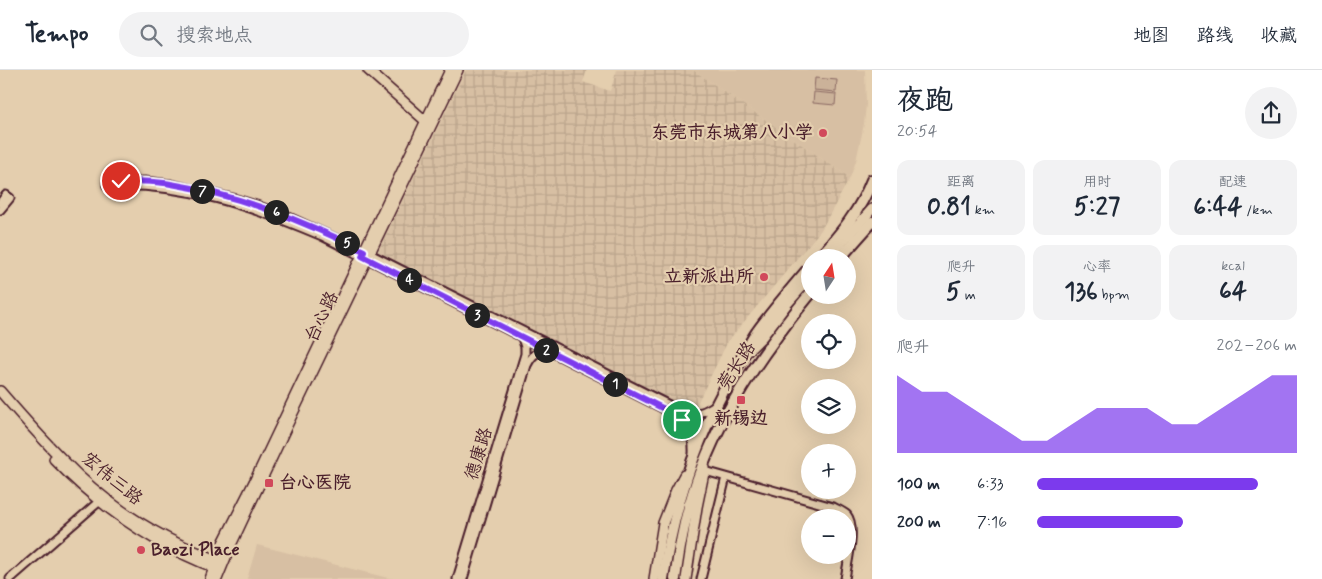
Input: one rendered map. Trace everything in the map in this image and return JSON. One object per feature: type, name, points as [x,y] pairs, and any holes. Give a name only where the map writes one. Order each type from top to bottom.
[{"type":"highway","points":[[827,249],[850,221],[872,180]]},
{"type":"highway","points":[[848,249],[872,222]]},
{"type":"highway","name":"莞长路","points":[[663,579],[668,543],[678,504],[692,460],[716,404],[756,333],[801,278]]},
{"type":"highway","name":"莞长路","points":[[675,579],[688,509],[708,453],[728,412],[749,376],[782,328],[802,304]]},
{"type":"main road","points":[[368,70],[429,121]]},
{"type":"main road","points":[[376,70],[429,121]]},
{"type":"main road","name":"台心路","points":[[210,579],[219,568],[222,545],[366,255],[429,121],[450,70]]},
{"type":"main road","name":"台心路","points":[[429,121],[458,70]]},
{"type":"main road","points":[[836,249],[872,209]]},
{"type":"main road","name":"莞长路","points":[[742,357],[762,337],[801,288]]},
{"type":"main road","name":"宏伟三路","points":[[0,392],[102,499]]},
{"type":"main road","name":"宏伟三路","points":[[0,400],[74,480],[157,533],[200,554],[219,568]]},
{"type":"main road","points":[[686,579],[697,507],[708,453]]},
{"type":"main road","points":[[654,579],[663,523],[676,490],[692,460]]},
{"type":"street","points":[[692,460],[693,448],[689,430],[682,420],[674,414],[522,338],[366,255],[289,222],[240,205],[170,188],[107,186],[107,182],[145,181],[171,184],[256,205],[291,218],[366,255],[685,413],[697,414],[706,411],[716,404]]},
{"type":"street","points":[[0,203],[8,197],[0,210]]},
{"type":"street","name":"德康路","points":[[457,579],[523,362],[525,347],[522,338]]},
{"type":"street","name":"德康路","points":[[463,579],[527,365],[532,356],[538,352],[548,350]]},
{"type":"street","points":[[705,471],[833,507],[847,515],[851,523],[851,533],[845,579]]},
{"type":"street","points":[[700,579],[726,477]]},
{"type":"street","points":[[10,579],[102,499]]},
{"type":"shaded area","points":[[466,70],[587,70],[583,82],[610,91],[617,70],[693,70],[850,178],[821,230],[805,249],[801,249],[801,254],[728,341],[696,406],[682,409],[378,252]]},
{"type":"shaded area","name":"东莞市东城第八小学","points":[[693,70],[865,70],[866,105],[864,124],[856,161],[850,178]]},
{"type":"shaded area","points":[[815,78],[837,80],[836,92],[814,90]]},
{"type":"shaded area","points":[[814,92],[836,94],[835,105],[813,103]]},
{"type":"shaded area","points":[[257,545],[392,579],[247,579]]},
{"type":"place","name":"东莞市东城第八小学","points":[[823,133]]},
{"type":"place","name":"立新派出所","points":[[764,277]]},
{"type":"place","name":"新锡边","points":[[741,400]]},
{"type":"place","name":"台心医院","points":[[269,483]]},
{"type":"place","name":"Baozi Place","points":[[141,550]]},
{"type":"route","points":[[121,181],[171,184],[233,198],[291,218],[324,232],[364,251],[362,256],[674,414],[682,420]]}]
